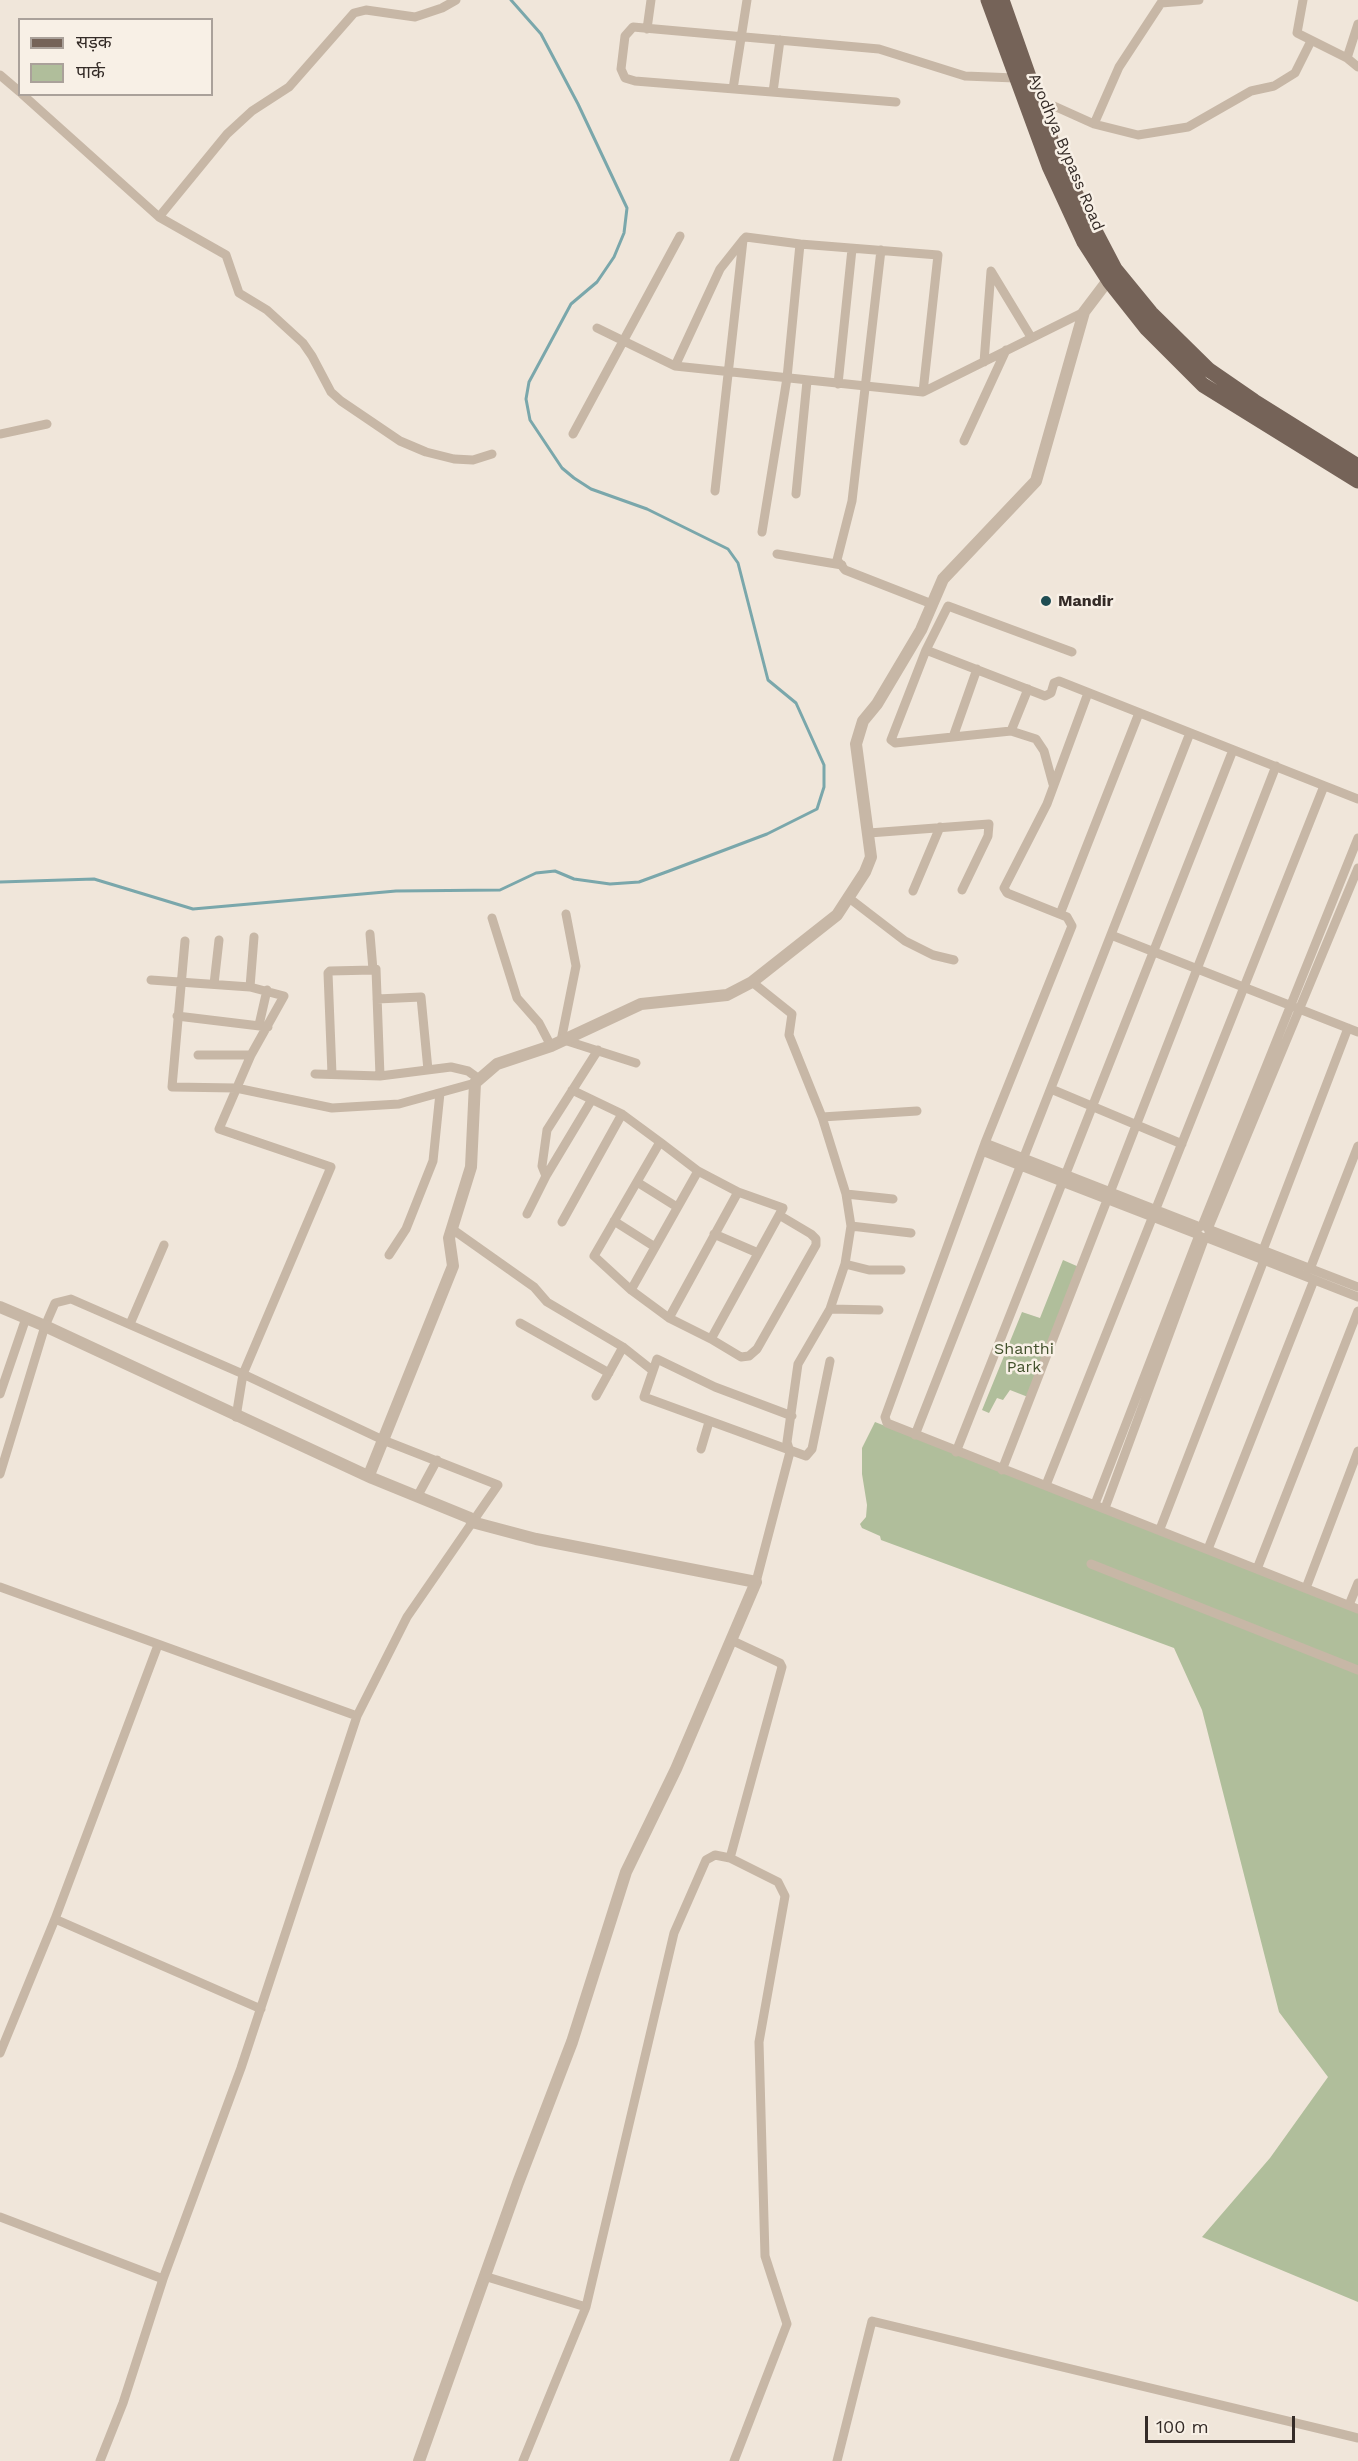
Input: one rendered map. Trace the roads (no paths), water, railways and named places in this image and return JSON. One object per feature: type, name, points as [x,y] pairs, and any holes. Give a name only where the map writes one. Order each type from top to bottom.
[{"type":"main road","name":"Ayodhya Bypass Road","points":[[988,0],[1016,78],[1032,107]]},
{"type":"main road","name":"Ayodhya Bypass Road","points":[[1002,0],[1032,107],[1054,164],[1112,275],[1147,329],[1203,385],[1358,481]]},
{"type":"main road","name":"Ayodhya Bypass Road","points":[[1112,275],[1209,370],[1358,466]]},
{"type":"street","points":[[159,217],[227,134],[252,111],[289,87],[354,13],[366,10],[415,17],[442,8],[456,0]]},
{"type":"street","points":[[647,29],[651,0]]},
{"type":"street","points":[[733,89],[747,0]]},
{"type":"street","points":[[1094,124],[1119,68],[1156,2],[1198,0]]},
{"type":"street","points":[[1303,0],[1297,33],[1347,58],[1358,67]]},
{"type":"street","points":[[1347,58],[1358,24]]},
{"type":"street","points":[[896,102],[635,81],[625,78],[621,69],[627,32],[633,27],[879,49],[965,76],[1016,78]]},
{"type":"street","points":[[773,92],[780,40]]},
{"type":"street","points":[[1032,107],[1054,106],[1094,124],[1138,135],[1188,127],[1251,90],[1274,86],[1295,73],[1311,42]]},
{"type":"street","points":[[0,75],[18,90]]},
{"type":"street","points":[[24,96],[159,217],[226,255],[239,293],[267,310],[303,344],[331,392],[342,401],[400,441],[426,452],[454,459],[474,460],[492,453]]},
{"type":"street","points":[[573,434],[680,236]]},
{"type":"street","points":[[675,366],[720,269],[746,237],[852,249],[938,255],[923,392]]},
{"type":"street","points":[[715,490],[730,373],[743,240]]},
{"type":"street","points":[[762,532],[787,378],[800,244]]},
{"type":"street","points":[[838,384],[852,249]]},
{"type":"street","points":[[881,250],[852,501],[837,560],[845,570],[932,604]]},
{"type":"street","points":[[984,362],[991,271],[1030,337]]},
{"type":"street","points":[[185,941],[171,1087],[236,1088],[332,1108],[399,1104],[440,1093],[477,1081],[496,1064],[559,1042],[640,1004],[727,994],[752,982],[837,915],[871,857],[856,744],[859,730],[921,630],[943,579],[1036,481],[1084,312],[1112,275]]},
{"type":"street","points":[[597,328],[675,366],[923,392],[1084,312]]},
{"type":"street","points":[[964,441],[1006,350]]},
{"type":"street","points":[[796,494],[807,381]]},
{"type":"street","points":[[0,434],[47,424]]},
{"type":"street","points":[[777,554],[842,566]]},
{"type":"street","points":[[1054,785],[1044,752],[1036,739],[1011,732],[896,742],[891,740],[926,650],[948,606],[1072,652]]},
{"type":"street","points":[[926,650],[1048,696],[1056,681],[1059,681],[1358,799]]},
{"type":"street","points":[[953,737],[977,669]]},
{"type":"street","points":[[1011,732],[1028,689]]},
{"type":"street","points":[[1088,693],[1054,785],[1004,888],[1007,893],[1071,920],[1072,926],[984,1147],[885,1417],[886,1423],[891,1427],[1160,1529],[1353,1607],[1358,1583]]},
{"type":"street","points":[[1060,914],[1139,713]]},
{"type":"street","points":[[915,1435],[1190,733]]},
{"type":"street","points":[[956,1452],[1233,750]]},
{"type":"street","points":[[1002,1470],[1276,766]]},
{"type":"street","points":[[1046,1485],[1324,786]]},
{"type":"street","points":[[869,833],[989,824],[988,837],[962,890]]},
{"type":"street","points":[[913,891],[940,827]]},
{"type":"street","points":[[1295,1008],[1358,838]]},
{"type":"street","points":[[1095,1504],[1203,1231],[1295,1008],[1358,868]]},
{"type":"street","points":[[849,898],[905,940],[933,955],[954,960]]},
{"type":"street","points":[[559,1042],[576,966],[566,914]]},
{"type":"street","points":[[492,918],[517,998],[539,1023],[559,1042],[598,1050],[636,1063]]},
{"type":"street","points":[[370,934],[373,969],[376,969],[381,1076]]},
{"type":"street","points":[[1111,935],[1358,1032]]},
{"type":"street","points":[[250,987],[254,937]]},
{"type":"street","points":[[214,984],[219,940]]},
{"type":"street","points":[[332,1074],[328,974],[330,971],[373,969]]},
{"type":"street","points":[[151,980],[250,987],[284,996],[263,1026],[219,1129],[330,1167],[243,1374],[236,1417]]},
{"type":"street","points":[[418,2461],[484,2276],[572,2043],[626,1872],[676,1769],[756,1582],[790,1452],[787,1442],[798,1364],[830,1309],[846,1264],[851,1226],[846,1194],[822,1117],[789,1035],[792,1014],[752,982]]},
{"type":"street","points":[[263,1026],[267,990]]},
{"type":"street","points":[[377,999],[421,997],[428,1070]]},
{"type":"street","points":[[177,1016],[263,1026]]},
{"type":"street","points":[[1263,1250],[1348,1028]]},
{"type":"street","points":[[546,1176],[542,1166],[547,1130],[598,1050]]},
{"type":"street","points":[[198,1054],[251,1055]]},
{"type":"street","points":[[315,1074],[381,1076],[451,1067],[468,1071],[477,1081],[471,1167],[449,1238],[453,1266],[369,1475]]},
{"type":"street","points":[[1051,1089],[1182,1144]]},
{"type":"street","points":[[572,1090],[622,1114],[698,1172],[738,1192],[783,1208],[711,1339]]},
{"type":"street","points":[[389,1255],[406,1229],[433,1161],[440,1093]]},
{"type":"street","points":[[528,1214],[546,1176],[591,1101]]},
{"type":"street","points":[[822,1117],[917,1111]]},
{"type":"street","points":[[562,1222],[622,1114]]},
{"type":"street","points":[[660,1142],[594,1256],[631,1290],[669,1318],[741,1357],[749,1356],[758,1349],[816,1245],[816,1239],[811,1233],[779,1215]]},
{"type":"street","points":[[1310,1269],[1358,1146]]},
{"type":"street","points":[[984,1147],[1154,1213],[1263,1250],[1358,1287]]},
{"type":"street","points":[[631,1290],[698,1172]]},
{"type":"street","points":[[637,1182],[677,1207]]},
{"type":"street","points":[[669,1318],[738,1192]]},
{"type":"street","points":[[846,1194],[893,1199]]},
{"type":"street","points":[[614,1221],[655,1247]]},
{"type":"street","points":[[851,1226],[911,1233]]},
{"type":"street","points":[[452,1229],[534,1287],[547,1302],[623,1347],[652,1370]]},
{"type":"street","points":[[1203,1231],[1264,1260],[1358,1297]]},
{"type":"street","points":[[1105,1508],[1203,1231]]},
{"type":"street","points":[[714,1234],[758,1253]]},
{"type":"street","points":[[129,1324],[164,1245]]},
{"type":"street","points":[[1160,1529],[1264,1260]]},
{"type":"street","points":[[846,1264],[868,1270],[901,1270]]},
{"type":"street","points":[[1208,1549],[1314,1280]]},
{"type":"street","points":[[0,1474],[45,1326],[55,1303],[71,1299],[243,1374],[383,1440],[498,1485],[407,1617],[357,1716],[261,2009],[163,2279],[123,2403],[100,2461]]},
{"type":"street","points":[[0,1307],[236,1417],[470,1518],[472,1522],[536,1539],[756,1582]]},
{"type":"street","points":[[830,1309],[879,1310]]},
{"type":"street","points":[[1257,1569],[1358,1311]]},
{"type":"street","points":[[0,1394],[26,1318]]},
{"type":"street","points":[[520,1323],[609,1373]]},
{"type":"street","points":[[596,1396],[623,1347]]},
{"type":"street","points":[[792,1416],[715,1387],[657,1359],[644,1397],[806,1456],[812,1449],[830,1361]]},
{"type":"street","points":[[701,1449],[709,1422]]},
{"type":"street","points":[[1306,1588],[1358,1451]]},
{"type":"street","points":[[417,1497],[437,1460]]},
{"type":"street","points":[[1091,1564],[1358,1670]]},
{"type":"street","points":[[0,1587],[357,1716]]},
{"type":"street","points":[[730,1858],[782,1667],[780,1663],[731,1640]]},
{"type":"street","points":[[0,2053],[55,1919],[158,1645]]},
{"type":"street","points":[[523,2461],[586,2307],[674,1933],[706,1860],[715,1855],[730,1858],[778,1882],[785,1896],[759,2042],[765,2256],[787,2324],[734,2461]]},
{"type":"street","points":[[55,1919],[261,2009]]},
{"type":"street","points":[[0,2217],[163,2279]]},
{"type":"street","points":[[484,2276],[586,2307]]},
{"type":"street","points":[[837,2461],[873,2321],[1358,2438]]},
{"type":"waterway","points":[[0,882],[94,879],[193,909],[396,891],[500,890],[536,873],[555,871],[574,879],[610,884],[639,882],[767,834],[817,809],[824,787],[824,765],[796,703],[768,680],[738,563],[728,549],[647,509],[591,489],[574,478],[562,468],[530,420],[526,399],[529,382],[571,304],[597,282],[614,257],[624,233],[627,208],[578,104],[541,34],[511,0]]},
{"type":"place","name":"Mandir","points":[[1046,601]]},
{"type":"park label","name":"Shanthi Park","points":[[1024,1358]]}]
